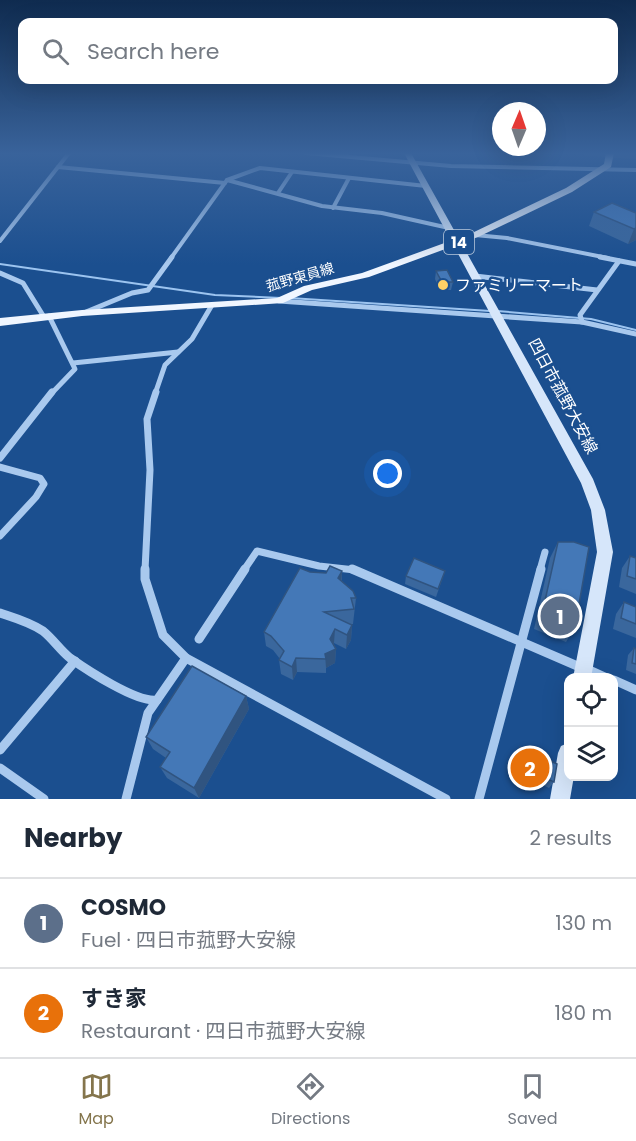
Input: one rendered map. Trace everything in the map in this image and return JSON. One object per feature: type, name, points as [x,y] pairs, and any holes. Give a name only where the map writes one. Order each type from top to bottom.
[{"type":"main road","name":"四日市菰野大安線","points":[[428,190],[588,483],[598,510],[605,552],[583,671]]},
{"type":"main road","name":"菰野東員線","points":[[0,322],[82,313],[285,298],[308,288],[365,276],[457,243],[569,190]]},
{"type":"main road","points":[[560,799],[564,776]]},
{"type":"street","points":[[0,241],[2,233],[38,190]]},
{"type":"street","points":[[82,313],[151,287],[220,190]]},
{"type":"street","points":[[265,190],[333,208],[382,213],[448,228]]},
{"type":"street","points":[[333,208],[342,190]]},
{"type":"street","points":[[475,235],[507,238],[636,264]]},
{"type":"street","points":[[581,319],[597,290],[619,261]]},
{"type":"street","points":[[0,273],[16,277],[29,291],[47,317],[75,369],[44,401],[0,458]]},
{"type":"street","points":[[475,276],[597,290]]},
{"type":"street","points":[[285,298],[581,319],[636,334]]},
{"type":"street","points":[[212,305],[192,339],[165,364],[147,413],[150,480],[144,569],[159,626],[169,643],[186,658],[446,799]]},
{"type":"street","points":[[73,363],[178,352]]},
{"type":"street","points":[[0,467],[40,478],[44,484],[36,497],[0,536]]},
{"type":"street","points":[[199,639],[257,551],[319,566],[350,568],[583,671]]},
{"type":"street","points":[[479,799],[522,643],[544,552]]},
{"type":"street","points":[[0,613],[22,620],[44,632],[75,661],[135,697],[150,701],[158,700]]},
{"type":"street","points":[[126,799],[148,713],[186,658]]},
{"type":"street","points":[[0,750],[75,661]]},
{"type":"street","points":[[618,682],[636,690]]},
{"type":"street","points":[[0,768],[44,799]]},
{"type":"building","points":[[612,203],[636,213],[636,228],[594,212]]},
{"type":"building","points":[[447,270],[453,282],[442,282],[436,271]]},
{"type":"building","points":[[558,542],[574,542],[589,547],[575,627],[542,614]]},
{"type":"building","points":[[630,556],[636,558],[636,579],[627,576]]},
{"type":"building","points":[[414,558],[445,571],[438,589],[406,576]]},
{"type":"building","points":[[330,566],[342,571],[338,578],[353,591],[356,598],[351,598],[354,609],[324,612],[352,625],[347,635],[335,629],[330,639],[336,649],[325,654],[326,659],[296,658],[292,667],[279,660],[284,651],[271,636],[264,632],[300,568],[310,572],[326,573]]},
{"type":"building","points":[[624,602],[636,607],[636,624],[621,618]]},
{"type":"building","points":[[634,648],[636,649],[636,664],[632,663]]},
{"type":"building","points":[[192,666],[246,696],[194,788],[160,767],[170,752],[146,737]]},
{"type":"building","points":[[520,747],[557,764],[554,782],[516,765]]},
{"type":"waterway","points":[[0,264],[215,295],[281,298]]},
{"type":"waterway","points":[[290,298],[490,311]]},
{"type":"waterway","points":[[497,311],[591,319],[636,330]]},
{"type":"place","name":"ファミリーマート","points":[[443,285]]},
{"type":"place","name":"COSMO","points":[[560,616]]},
{"type":"place","name":"すき家","points":[[530,768]]}]
